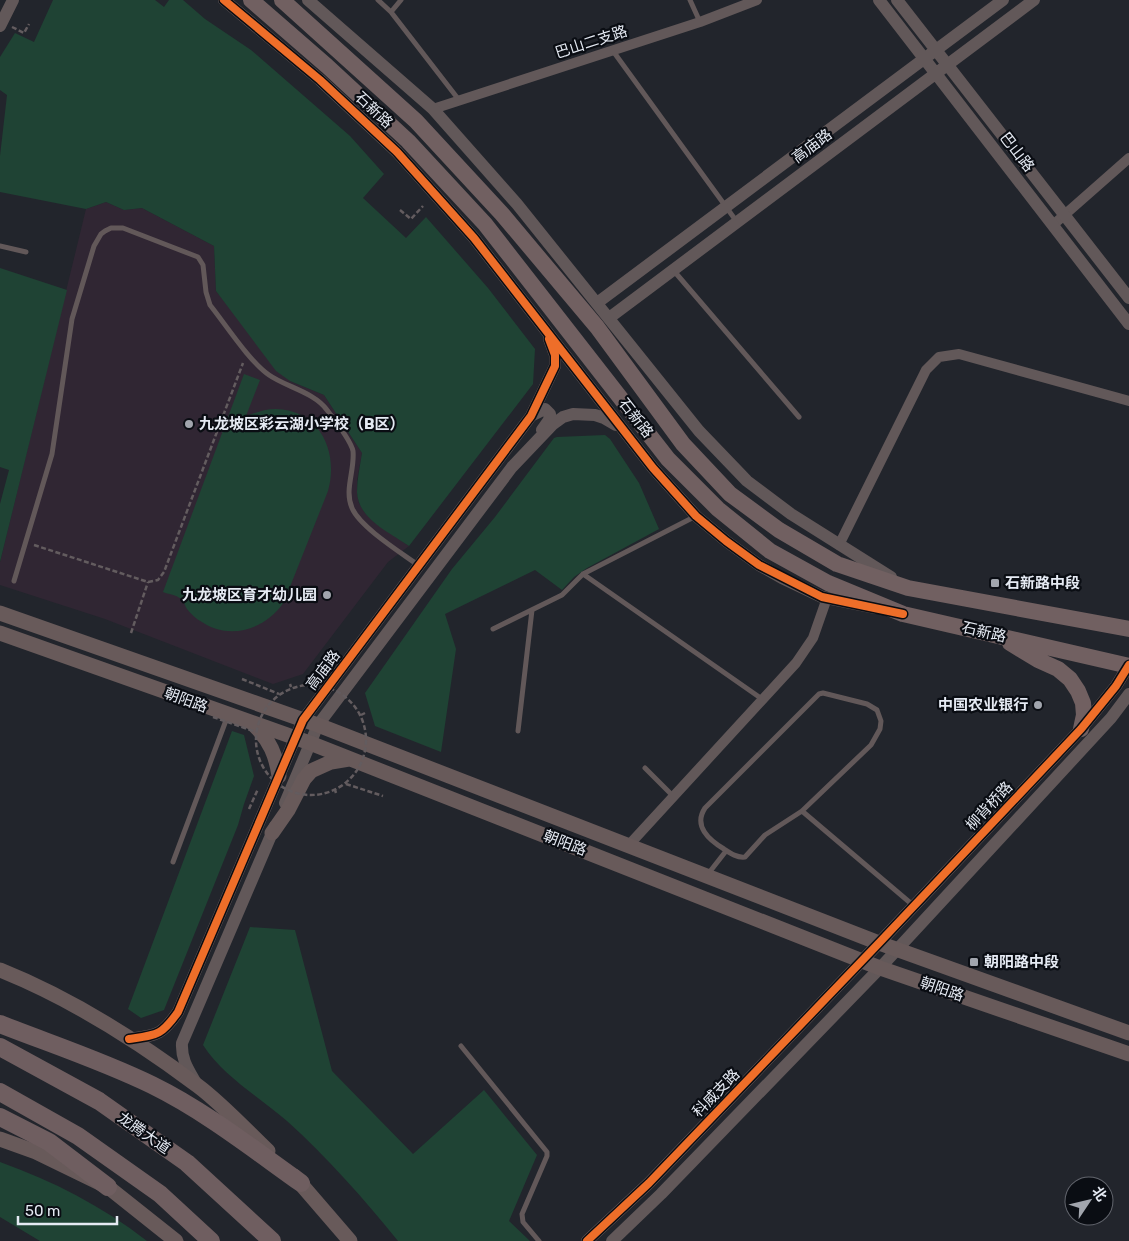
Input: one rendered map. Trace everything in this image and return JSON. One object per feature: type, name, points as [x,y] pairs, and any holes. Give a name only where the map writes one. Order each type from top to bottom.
[{"type":"highway","points":[[0,1024],[106,1065],[153,1086],[204,1115],[301,1183]]},
{"type":"highway","name":"龙腾大道","points":[[0,1047],[99,1101],[187,1163],[272,1241]]},
{"type":"highway","points":[[0,1092],[78,1136],[160,1194],[212,1241]]},
{"type":"highway","points":[[0,1117],[49,1142],[108,1186]]},
{"type":"main road","name":"石新路","points":[[252,0],[408,141],[485,224],[668,459],[718,509],[770,551],[828,583],[904,614],[1129,666]]},
{"type":"main road","name":"石新路","points":[[282,0],[416,121],[502,214],[597,327],[683,444],[730,494],[779,530],[837,564],[908,588],[1129,629]]},
{"type":"main road","name":"朝阳路","points":[[0,613],[310,722],[879,943],[1129,1033]]},
{"type":"main road","name":"朝阳路","points":[[0,633],[221,716],[255,728],[295,738],[880,968],[1129,1054]]},
{"type":"main road","points":[[998,635],[1038,660],[1058,669],[1070,679],[1083,703],[1084,715],[1081,728]]},
{"type":"main road","points":[[255,728],[265,735],[272,746],[277,759],[279,776]]},
{"type":"main road","points":[[272,833],[288,810],[304,779],[311,771],[331,762],[350,759]]},
{"type":"main road","points":[[0,970],[57,996],[129,1038],[199,1087],[301,1183],[350,1241]]},
{"type":"main road","points":[[0,1139],[36,1152],[108,1186],[176,1241]]},
{"type":"street","points":[[6,26],[13,0]]},
{"type":"street","points":[[224,0],[320,80],[397,152],[474,238],[658,474],[696,516],[759,565],[790,582],[827,598],[904,614]]},
{"type":"street","points":[[308,0],[433,109],[517,204],[699,431],[746,480],[791,514],[908,588]]},
{"type":"street","name":"巴山二支路","points":[[433,109],[700,22],[757,0]]},
{"type":"street","name":"巴山路","points":[[879,0],[1129,324]]},
{"type":"street","name":"巴山路","points":[[897,0],[1129,298]]},
{"type":"street","name":"高庙路","points":[[597,303],[1003,0]]},
{"type":"street","name":"高庙路","points":[[609,318],[1034,0]]},
{"type":"street","points":[[1053,225],[1129,158]]},
{"type":"street","name":"高庙路","points":[[199,1087],[181,1053],[182,1043],[310,744],[310,722],[419,565],[531,416],[555,366],[553,346],[542,323]]},
{"type":"street","points":[[839,545],[926,370],[939,357],[959,354],[1129,401]]},
{"type":"street","points":[[512,467],[549,420],[550,414],[545,409],[531,416]]},
{"type":"street","name":"高庙路","points":[[129,1038],[152,1036],[161,1032],[178,1012],[295,738],[310,722],[512,467],[552,425],[573,414],[595,415],[604,418],[623,430]]},
{"type":"street","points":[[628,846],[804,651],[816,631],[827,598]]},
{"type":"street","name":"柳背桥路","points":[[863,960],[1081,728],[1111,693],[1129,666]]},
{"type":"street","name":"柳背桥路","points":[[880,968],[1128,699]]},
{"type":"street","name":"科威支路","points":[[587,1241],[649,1182],[863,960]]},
{"type":"street","name":"科威支路","points":[[612,1241],[661,1194],[880,968]]},
{"type":"lane","points":[[378,0],[391,12],[460,100]]},
{"type":"lane","points":[[391,12],[401,0]]},
{"type":"lane","points":[[690,0],[700,22]]},
{"type":"lane","points":[[613,50],[737,223]]},
{"type":"lane","points":[[14,580],[54,442],[72,318],[94,246],[101,234],[111,228],[123,228],[198,258],[203,265],[206,292],[210,305],[256,364],[268,375],[318,401],[326,408],[352,449],[349,493],[351,507],[355,513],[367,526],[419,565]]},
{"type":"lane","points":[[0,246],[26,252]]},
{"type":"lane","points":[[674,270],[799,417]]},
{"type":"lane","points":[[493,629],[562,594],[583,574],[696,516]]},
{"type":"lane","points":[[583,574],[762,699]]},
{"type":"lane","points":[[518,731],[532,610]]},
{"type":"lane","points":[[827,693],[873,707],[880,715],[882,721],[876,738],[871,745],[802,811],[765,835],[745,856],[738,857],[726,851],[707,836],[701,824],[702,812],[819,694],[827,693]]},
{"type":"lane","points":[[173,862],[221,716]]},
{"type":"lane","points":[[645,768],[673,796]]},
{"type":"lane","points":[[802,811],[914,906]]},
{"type":"lane","points":[[706,876],[726,851]]},
{"type":"lane","points":[[461,1046],[547,1152],[548,1156],[522,1214],[522,1222],[539,1241]]},
{"type":"path","points":[[6,26],[24,33],[29,24]]},
{"type":"path","points":[[400,210],[411,219],[422,206]]},
{"type":"path","points":[[25,542],[148,582],[158,580],[164,572],[247,352]]},
{"type":"path","points":[[131,634],[148,582]]},
{"type":"path","points":[[304,685],[332,648]]},
{"type":"path","points":[[242,679],[278,694]]},
{"type":"path","points":[[313,684],[331,687],[347,697],[359,711],[366,728],[366,747],[361,765],[346,784],[336,792],[304,795],[282,787],[266,772],[257,754],[255,728],[266,707],[278,694],[291,686],[304,685],[313,684]]},
{"type":"path","points":[[360,715],[365,713]]},
{"type":"path","points":[[221,716],[255,728]]},
{"type":"path","points":[[253,755],[257,754]]},
{"type":"path","points":[[346,784],[383,796]]},
{"type":"shaded area","name":"九龙坡区彩云湖小学校（B区）","points":[[106,202],[124,210],[142,208],[214,246],[216,291],[290,381],[324,395],[362,453],[357,480],[359,503],[374,522],[409,546],[388,562],[303,674],[273,684],[105,619],[0,585],[0,562],[86,209]]},
{"type":"green space","points":[[53,0],[155,0],[164,7],[169,0],[183,0],[205,19],[251,50],[350,136],[384,174],[363,198],[406,238],[426,217],[488,288],[535,349],[533,384],[409,546],[376,524],[363,510],[357,492],[362,453],[324,395],[290,381],[276,371],[216,291],[214,246],[142,208],[124,210],[106,202],[86,209],[0,192],[0,156],[7,95],[0,90],[0,57],[15,33],[34,42]]},
{"type":"green space","points":[[0,268],[67,290],[0,562],[0,504],[9,470],[0,467]]},
{"type":"green space","points":[[244,374],[260,380],[246,416],[264,410],[276,409],[291,411],[304,417],[315,425],[323,436],[331,462],[331,476],[328,491],[284,602],[268,619],[258,625],[236,631],[224,631],[200,621],[186,608],[183,601],[163,592]]},
{"type":"green space","points":[[605,435],[610,439],[639,483],[659,529],[587,568],[574,577],[562,590],[535,570],[445,614],[456,649],[441,752],[375,726],[365,693],[452,569],[495,517],[554,438]]},
{"type":"green space","points":[[232,731],[244,735],[254,776],[238,825],[164,1010],[141,1018],[128,1009]]},
{"type":"green space","points":[[250,927],[295,930],[332,1071],[413,1154],[484,1090],[537,1155],[509,1221],[530,1241],[398,1241],[359,1194],[317,1149],[287,1121],[242,1086],[211,1056],[203,1045]]},
{"type":"green space","points":[[0,1162],[58,1186],[95,1206],[147,1241],[40,1241],[0,1217]]},
{"type":"cycle path","points":[[224,0],[320,80],[397,152],[474,238],[653,468],[696,516],[759,565],[822,597],[903,614]]},
{"type":"cycle path","points":[[129,1039],[158,1033],[167,1026],[178,1012],[303,720],[531,416],[555,366],[555,355],[549,339]]},
{"type":"cycle path","points":[[587,1241],[649,1183],[1081,729],[1116,686],[1129,665]]},
{"type":"place","name":"九龙坡区彩云湖小学校（B区）","points":[[189,424]]},
{"type":"place","name":"石新路中段","points":[[995,583]]},
{"type":"place","name":"九龙坡区育才幼儿园","points":[[327,595]]},
{"type":"place","name":"中国农业银行","points":[[1038,705]]},
{"type":"place","name":"朝阳路中段","points":[[974,962]]}]
